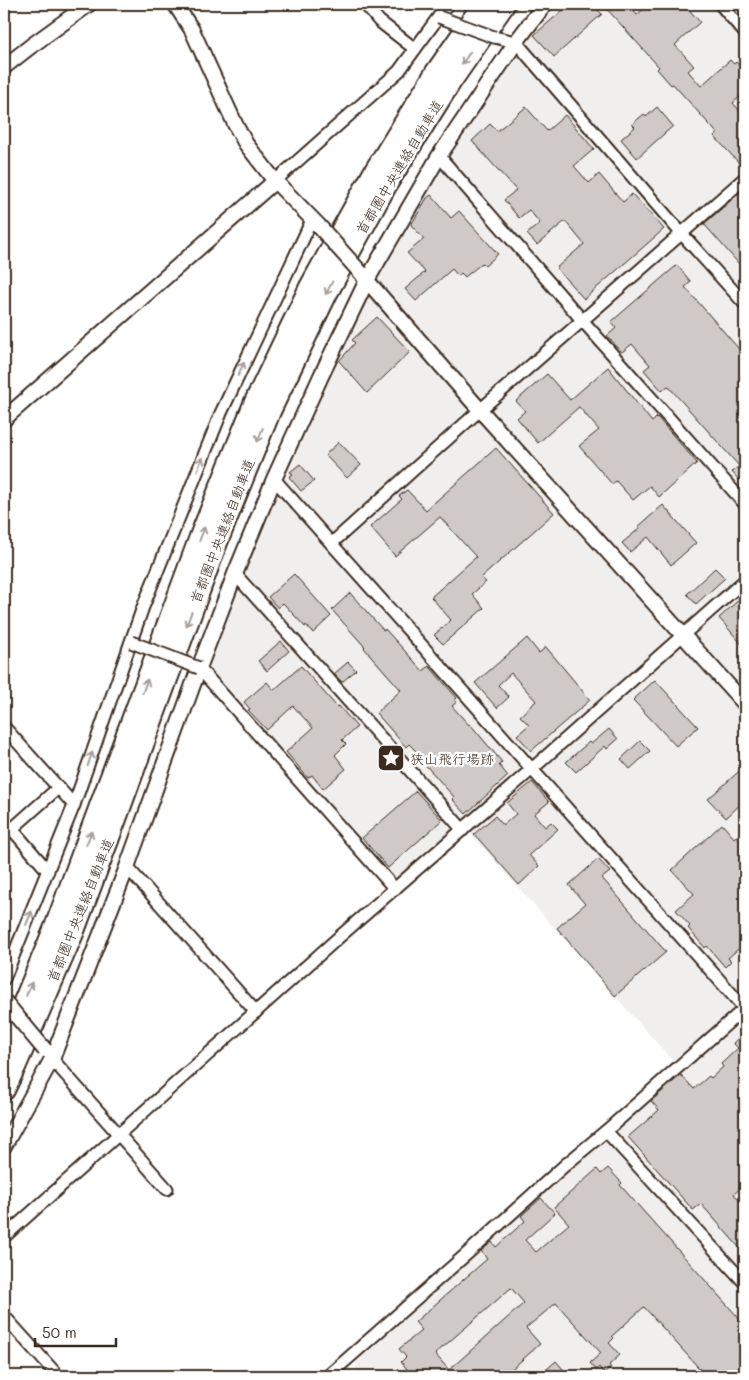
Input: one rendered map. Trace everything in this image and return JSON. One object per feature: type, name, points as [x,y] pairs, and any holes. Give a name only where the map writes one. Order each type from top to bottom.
[{"type":"highway","name":"首都圏中央連絡自動車道","points":[[4,1051],[56,926],[202,533],[255,402],[311,286],[374,172],[436,73],[484,4]]},
{"type":"highway","name":"首都圏中央連絡自動車道","points":[[4,1089],[73,932],[218,540],[270,410],[326,294],[388,181],[450,82],[504,4]]},
{"type":"street","points":[[4,67],[89,4]]},
{"type":"street","points":[[175,4],[192,30],[246,144],[275,181],[364,277],[480,410],[745,704]]},
{"type":"street","points":[[365,4],[380,21],[415,49]]},
{"type":"street","points":[[4,419],[399,71],[448,4]]},
{"type":"street","points":[[4,1146],[48,1055],[127,867],[235,574],[274,479],[364,277],[439,156],[516,42],[545,4]]},
{"type":"street","points":[[720,4],[745,33]]},
{"type":"street","points":[[439,17],[494,37],[516,42],[745,304]]},
{"type":"street","points":[[439,156],[745,504]]},
{"type":"street","points":[[332,543],[480,410],[745,178]]},
{"type":"street","points":[[4,980],[74,805],[142,607],[220,413],[315,223]]},
{"type":"street","points":[[274,479],[745,1009],[564,1166],[328,1376]]},
{"type":"street","points":[[235,574],[463,830]]},
{"type":"street","points":[[4,1237],[745,580]]},
{"type":"street","points":[[131,642],[199,668],[395,889]]},
{"type":"street","points":[[4,727],[74,805]]},
{"type":"street","points":[[48,871],[12,829],[58,788]]},
{"type":"street","points":[[127,867],[256,1012]]},
{"type":"street","points":[[4,1000],[48,1055],[167,1189]]},
{"type":"street","points":[[606,1131],[745,1283]]},
{"type":"street","points":[[4,1316],[58,1376]]},
{"type":"shaded area","points":[[552,4],[745,4],[745,1376],[354,1376],[357,1362],[680,1069],[462,824],[393,881],[205,669],[240,571],[291,453],[366,296],[445,155]]},
{"type":"building","points":[[570,4],[592,4],[602,14],[554,57],[534,35]]},
{"type":"building","points":[[611,4],[627,4],[637,15],[649,4],[684,4],[700,22],[675,45],[694,66],[688,71],[701,86],[730,60],[734,64],[736,62],[745,72],[745,92],[733,103],[745,117],[745,158],[739,163],[714,136],[717,133],[673,84],[671,85],[657,69],[659,67],[606,8]]},
{"type":"building","points":[[526,107],[547,131],[565,115],[594,149],[574,166],[589,183],[599,174],[623,202],[632,194],[664,229],[584,299],[556,268],[584,244],[565,221],[537,245],[527,234],[540,223],[529,210],[519,218],[504,200],[516,190],[472,141],[490,124],[497,131]]},
{"type":"building","points":[[657,107],[673,126],[637,158],[621,139],[635,127],[632,124],[644,114],[646,117]]},
{"type":"building","points":[[745,188],[745,258],[739,264],[704,224]]},
{"type":"building","points":[[431,195],[451,218],[459,211],[498,254],[485,266],[482,263],[465,277],[461,273],[458,276],[452,269],[416,301],[405,289],[425,272],[407,253],[424,239],[411,225],[427,198]]},
{"type":"building","points":[[677,265],[691,282],[685,287],[745,356],[745,487],[732,472],[739,466],[668,386],[662,391],[644,370],[650,365],[632,344],[622,352],[607,336],[616,328],[611,322]]},
{"type":"building","points":[[377,317],[410,352],[367,393],[339,361],[355,343],[352,340]]},
{"type":"building","points":[[608,367],[652,422],[657,417],[697,463],[659,497],[650,486],[633,500],[616,481],[612,484],[579,446],[599,430],[579,407],[538,443],[517,418],[525,411],[516,401],[547,374],[570,400]]},
{"type":"building","points":[[339,442],[361,465],[347,478],[325,455]]},
{"type":"building","points":[[496,448],[554,513],[481,578],[486,582],[472,594],[484,608],[443,644],[434,635],[451,620],[431,597],[476,557],[440,517],[395,556],[370,527],[402,499],[399,496],[407,490],[426,510]]},
{"type":"building","points":[[300,464],[314,481],[301,491],[289,477],[293,474],[290,472]]},
{"type":"building","points":[[663,505],[696,543],[671,565],[648,537],[630,552],[622,543]]},
{"type":"building","points":[[715,568],[725,578],[696,604],[687,594]]},
{"type":"building","points":[[294,574],[331,616],[313,633],[283,603],[278,608],[268,597]]},
{"type":"building","points":[[350,593],[423,671],[429,666],[457,698],[455,700],[457,702],[452,706],[502,762],[499,765],[508,776],[466,814],[452,799],[454,797],[421,760],[423,758],[409,744],[406,747],[376,713],[401,690],[332,610]]},
{"type":"building","points":[[745,594],[745,648],[719,618]]},
{"type":"building","points":[[527,638],[539,653],[546,647],[590,700],[531,751],[517,735],[529,725],[520,716],[536,701],[511,673],[498,685],[509,697],[497,708],[475,683]]},
{"type":"building","points":[[281,641],[289,651],[267,671],[258,661]]},
{"type":"building","points":[[348,662],[356,670],[342,682],[334,674]]},
{"type":"building","points":[[301,666],[357,727],[342,740],[346,744],[335,755],[346,769],[323,789],[312,775],[308,778],[286,752],[313,728],[293,706],[267,730],[248,710],[250,709],[244,702],[267,682],[274,690]]},
{"type":"building","points":[[655,680],[698,727],[676,746],[633,700]]},
{"type":"building","points":[[609,729],[618,739],[607,749],[605,746],[576,772],[566,762],[589,742],[591,744]]},
{"type":"building","points":[[640,741],[650,751],[630,769],[621,759]]},
{"type":"building","points":[[745,766],[745,800],[726,818],[708,799]]},
{"type":"building","points":[[532,782],[549,802],[534,814],[545,827],[551,822],[558,829],[529,855],[539,866],[519,885],[474,834],[495,816],[503,825],[516,814],[507,803]]},
{"type":"building","points":[[416,791],[442,820],[388,868],[362,838]]},
{"type":"building","points":[[722,824],[734,838],[736,836],[745,846],[745,943],[728,958],[731,961],[725,967],[707,946],[705,948],[676,910],[694,894],[672,870]]},
{"type":"building","points":[[598,859],[610,872],[602,878],[666,952],[615,996],[557,928],[585,904],[569,885]]},
{"type":"building","points":[[745,1032],[745,1184],[734,1194],[745,1206],[745,1254],[701,1204],[693,1210],[628,1137],[659,1110],[651,1101],[681,1075],[694,1089],[709,1076],[711,1078],[723,1067],[721,1064],[738,1048],[733,1043]]},
{"type":"building","points":[[608,1168],[622,1183],[620,1185],[745,1325],[745,1363],[731,1376],[706,1376],[644,1307],[612,1336],[614,1338],[609,1343],[620,1355],[609,1365],[611,1368],[604,1374],[599,1367],[596,1370],[590,1363],[601,1353],[556,1303],[526,1328],[540,1344],[504,1376],[399,1376],[407,1369],[401,1362],[406,1357],[399,1349],[422,1330],[415,1322],[487,1259],[481,1251],[492,1242],[496,1247],[525,1221],[521,1216],[541,1198],[555,1213],[525,1240],[536,1252],[569,1224],[554,1207],[597,1169],[601,1174]],"holes":[[[511,1288],[524,1303],[449,1370],[435,1354]]]},
{"type":"building","points":[[556,1361],[569,1376],[539,1376]]},
{"type":"place","name":"狭山飛行場跡","points":[[391,758]]}]
